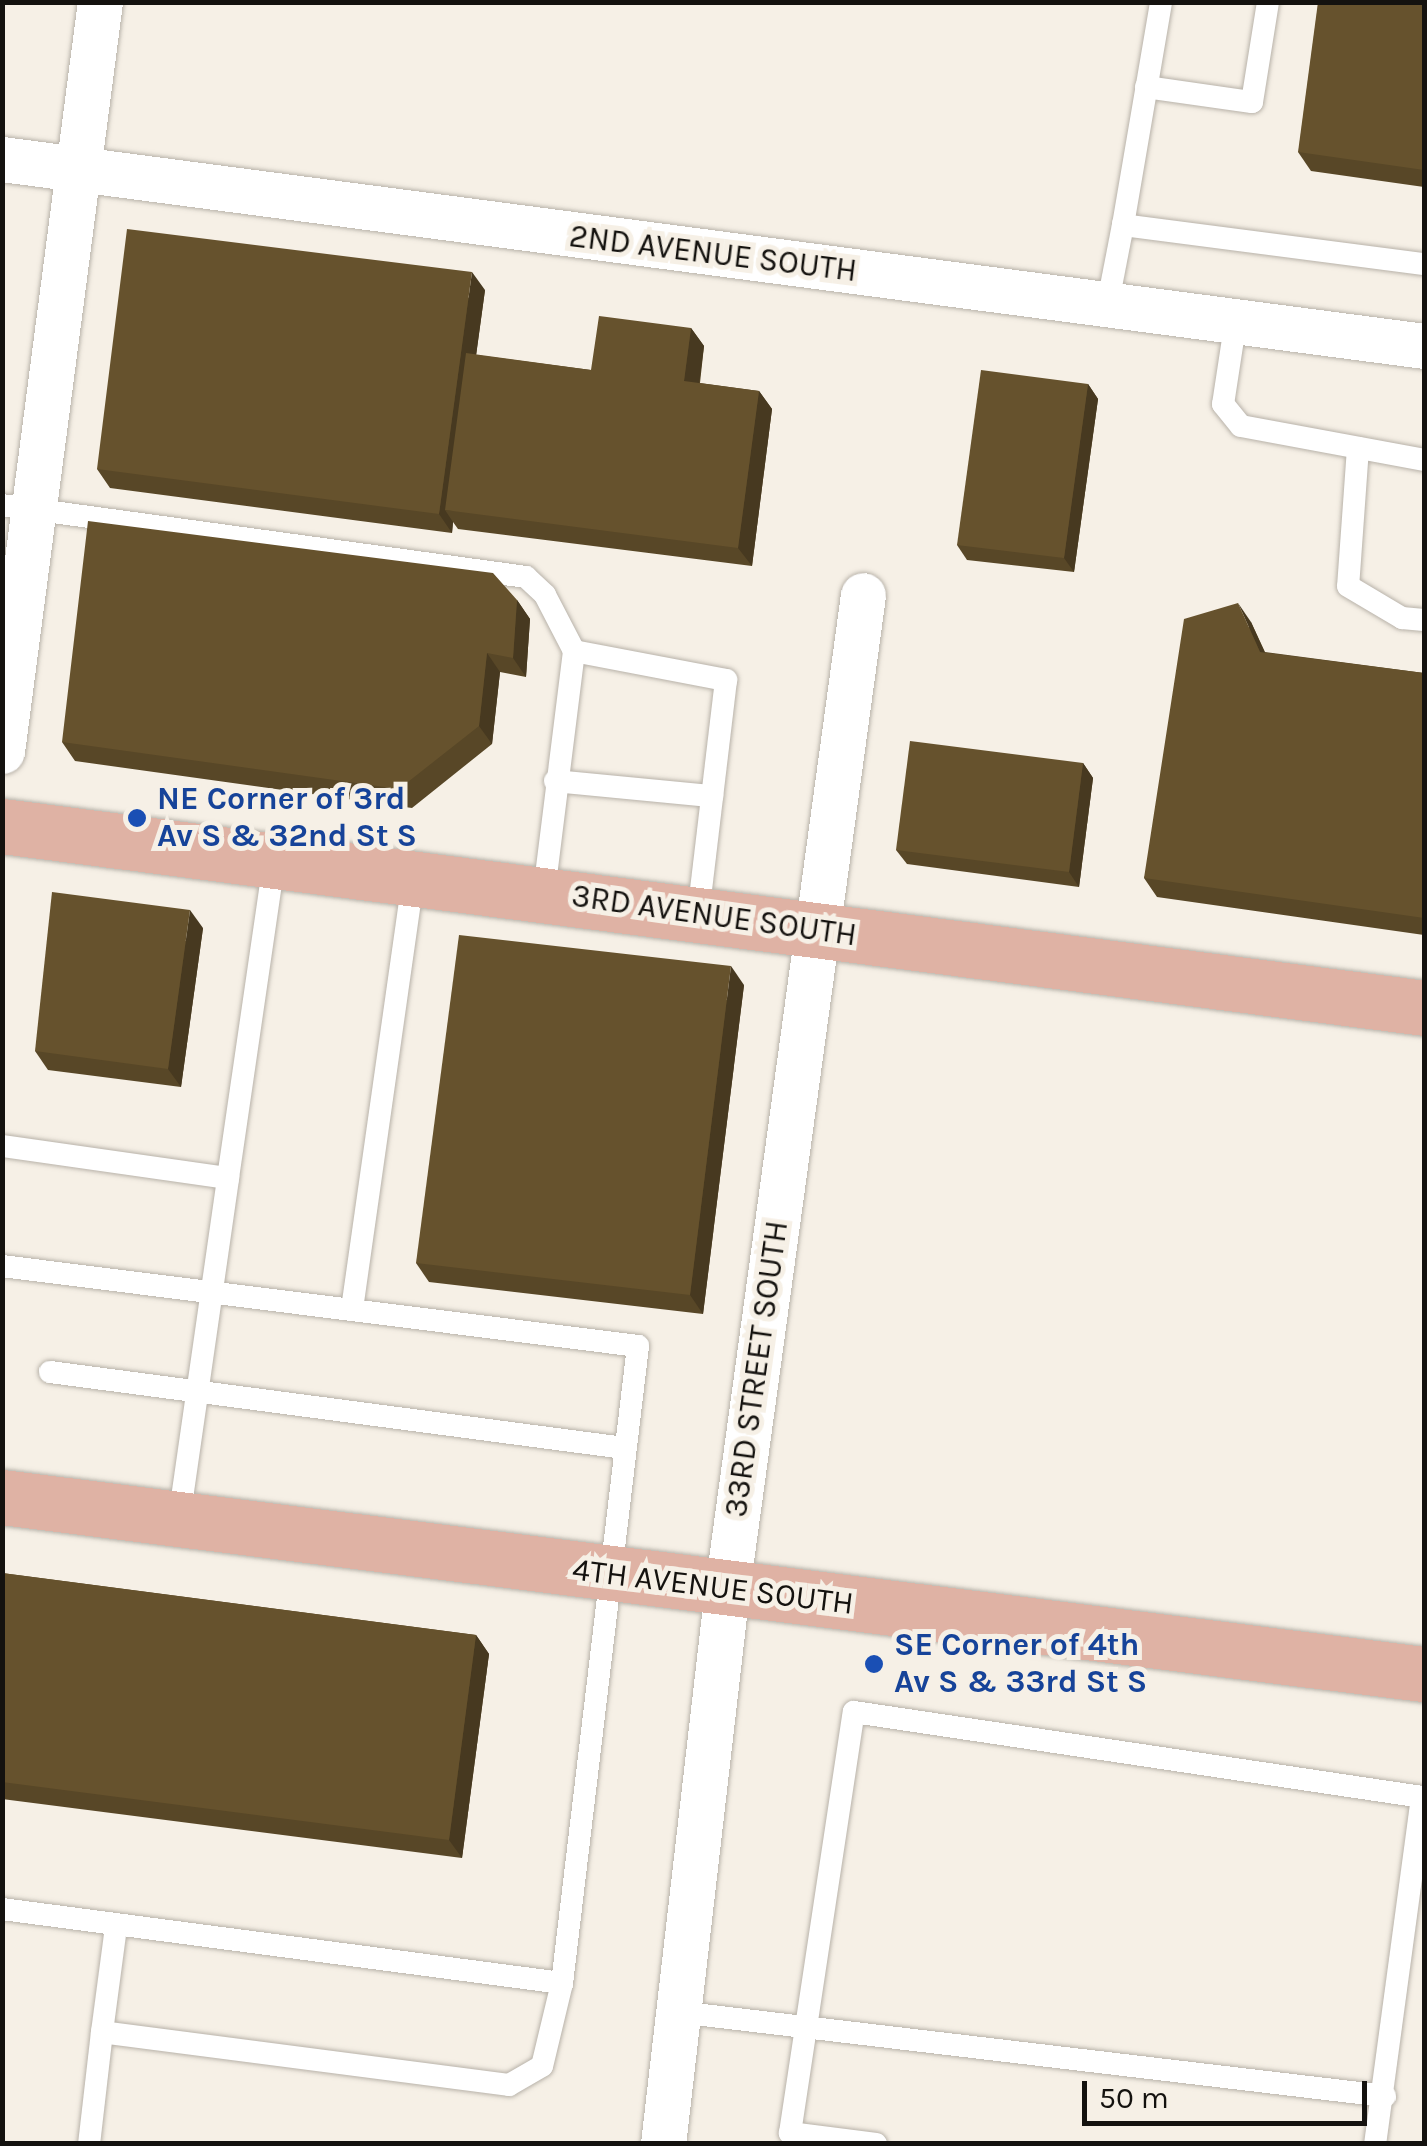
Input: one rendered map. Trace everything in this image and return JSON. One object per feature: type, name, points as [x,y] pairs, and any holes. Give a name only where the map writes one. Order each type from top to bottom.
[{"type":"main road","name":"3RD AVENUE SOUTH","points":[[2,826],[413,874],[1424,1008]]},
{"type":"main road","name":"4TH AVENUE SOUTH","points":[[2,1497],[1424,1674]]},
{"type":"street","points":[[2,751],[20,508],[79,170],[100,2]]},
{"type":"street","name":"2ND AVENUE SOUTH","points":[[2,159],[1235,326],[1424,346]]},
{"type":"street","name":"33RD STREET SOUTH","points":[[663,2144],[728,1589],[863,595]]},
{"type":"lane","points":[[1107,307],[1161,2]]},
{"type":"lane","points":[[1146,86],[1252,102],[1268,2]]},
{"type":"lane","points":[[1122,225],[1424,264]]},
{"type":"lane","points":[[1235,326],[1223,404],[1242,426],[1424,460]]},
{"type":"lane","points":[[1358,448],[1348,586],[1402,618],[1424,620]]},
{"type":"lane","points":[[20,508],[526,577],[546,595],[574,651],[544,892]]},
{"type":"lane","points":[[574,651],[726,680],[698,914]]},
{"type":"lane","points":[[555,782],[712,796]]},
{"type":"lane","points":[[179,1519],[274,860]]},
{"type":"lane","points":[[352,1309],[413,874]]},
{"type":"lane","points":[[2,1146],[228,1178]]},
{"type":"lane","points":[[2,1266],[638,1346],[562,1984],[542,2066],[509,2085],[102,2032]]},
{"type":"lane","points":[[50,1372],[624,1448]]},
{"type":"lane","points":[[876,2144],[790,2133],[854,1712],[1422,1797],[1375,2144]]},
{"type":"lane","points":[[2,1909],[562,1984]]},
{"type":"lane","points":[[89,2144],[116,1926]]},
{"type":"lane","points":[[678,2012],[805,2024],[1384,2096]]},
{"type":"building","points":[[1318,2],[1424,2],[1424,170],[1298,152]]},
{"type":"building","points":[[127,229],[472,272],[439,514],[97,469]]},
{"type":"building","points":[[599,316],[691,328],[684,381],[759,391],[738,548],[445,510],[466,353],[591,370]]},
{"type":"building","points":[[981,370],[1088,384],[1064,558],[957,545]]},
{"type":"building","points":[[88,521],[493,573],[517,600],[513,658],[487,653],[479,726],[399,789],[62,742]]},
{"type":"building","points":[[1238,603],[1260,652],[1424,673],[1424,918],[1144,878],[1184,619]]},
{"type":"building","points":[[910,741],[1083,763],[1069,872],[896,850]]},
{"type":"building","points":[[52,892],[190,910],[168,1069],[35,1051]]},
{"type":"building","points":[[459,935],[731,966],[690,1295],[416,1263]]},
{"type":"building","points":[[2,1573],[476,1635],[449,1840],[2,1782]]},
{"type":"place","name":"NE Corner of 3rd Av S & 32nd St S","points":[[137,818]]},
{"type":"place","name":"SE Corner of 4th Av S & 33rd St S","points":[[874,1664]]}]
